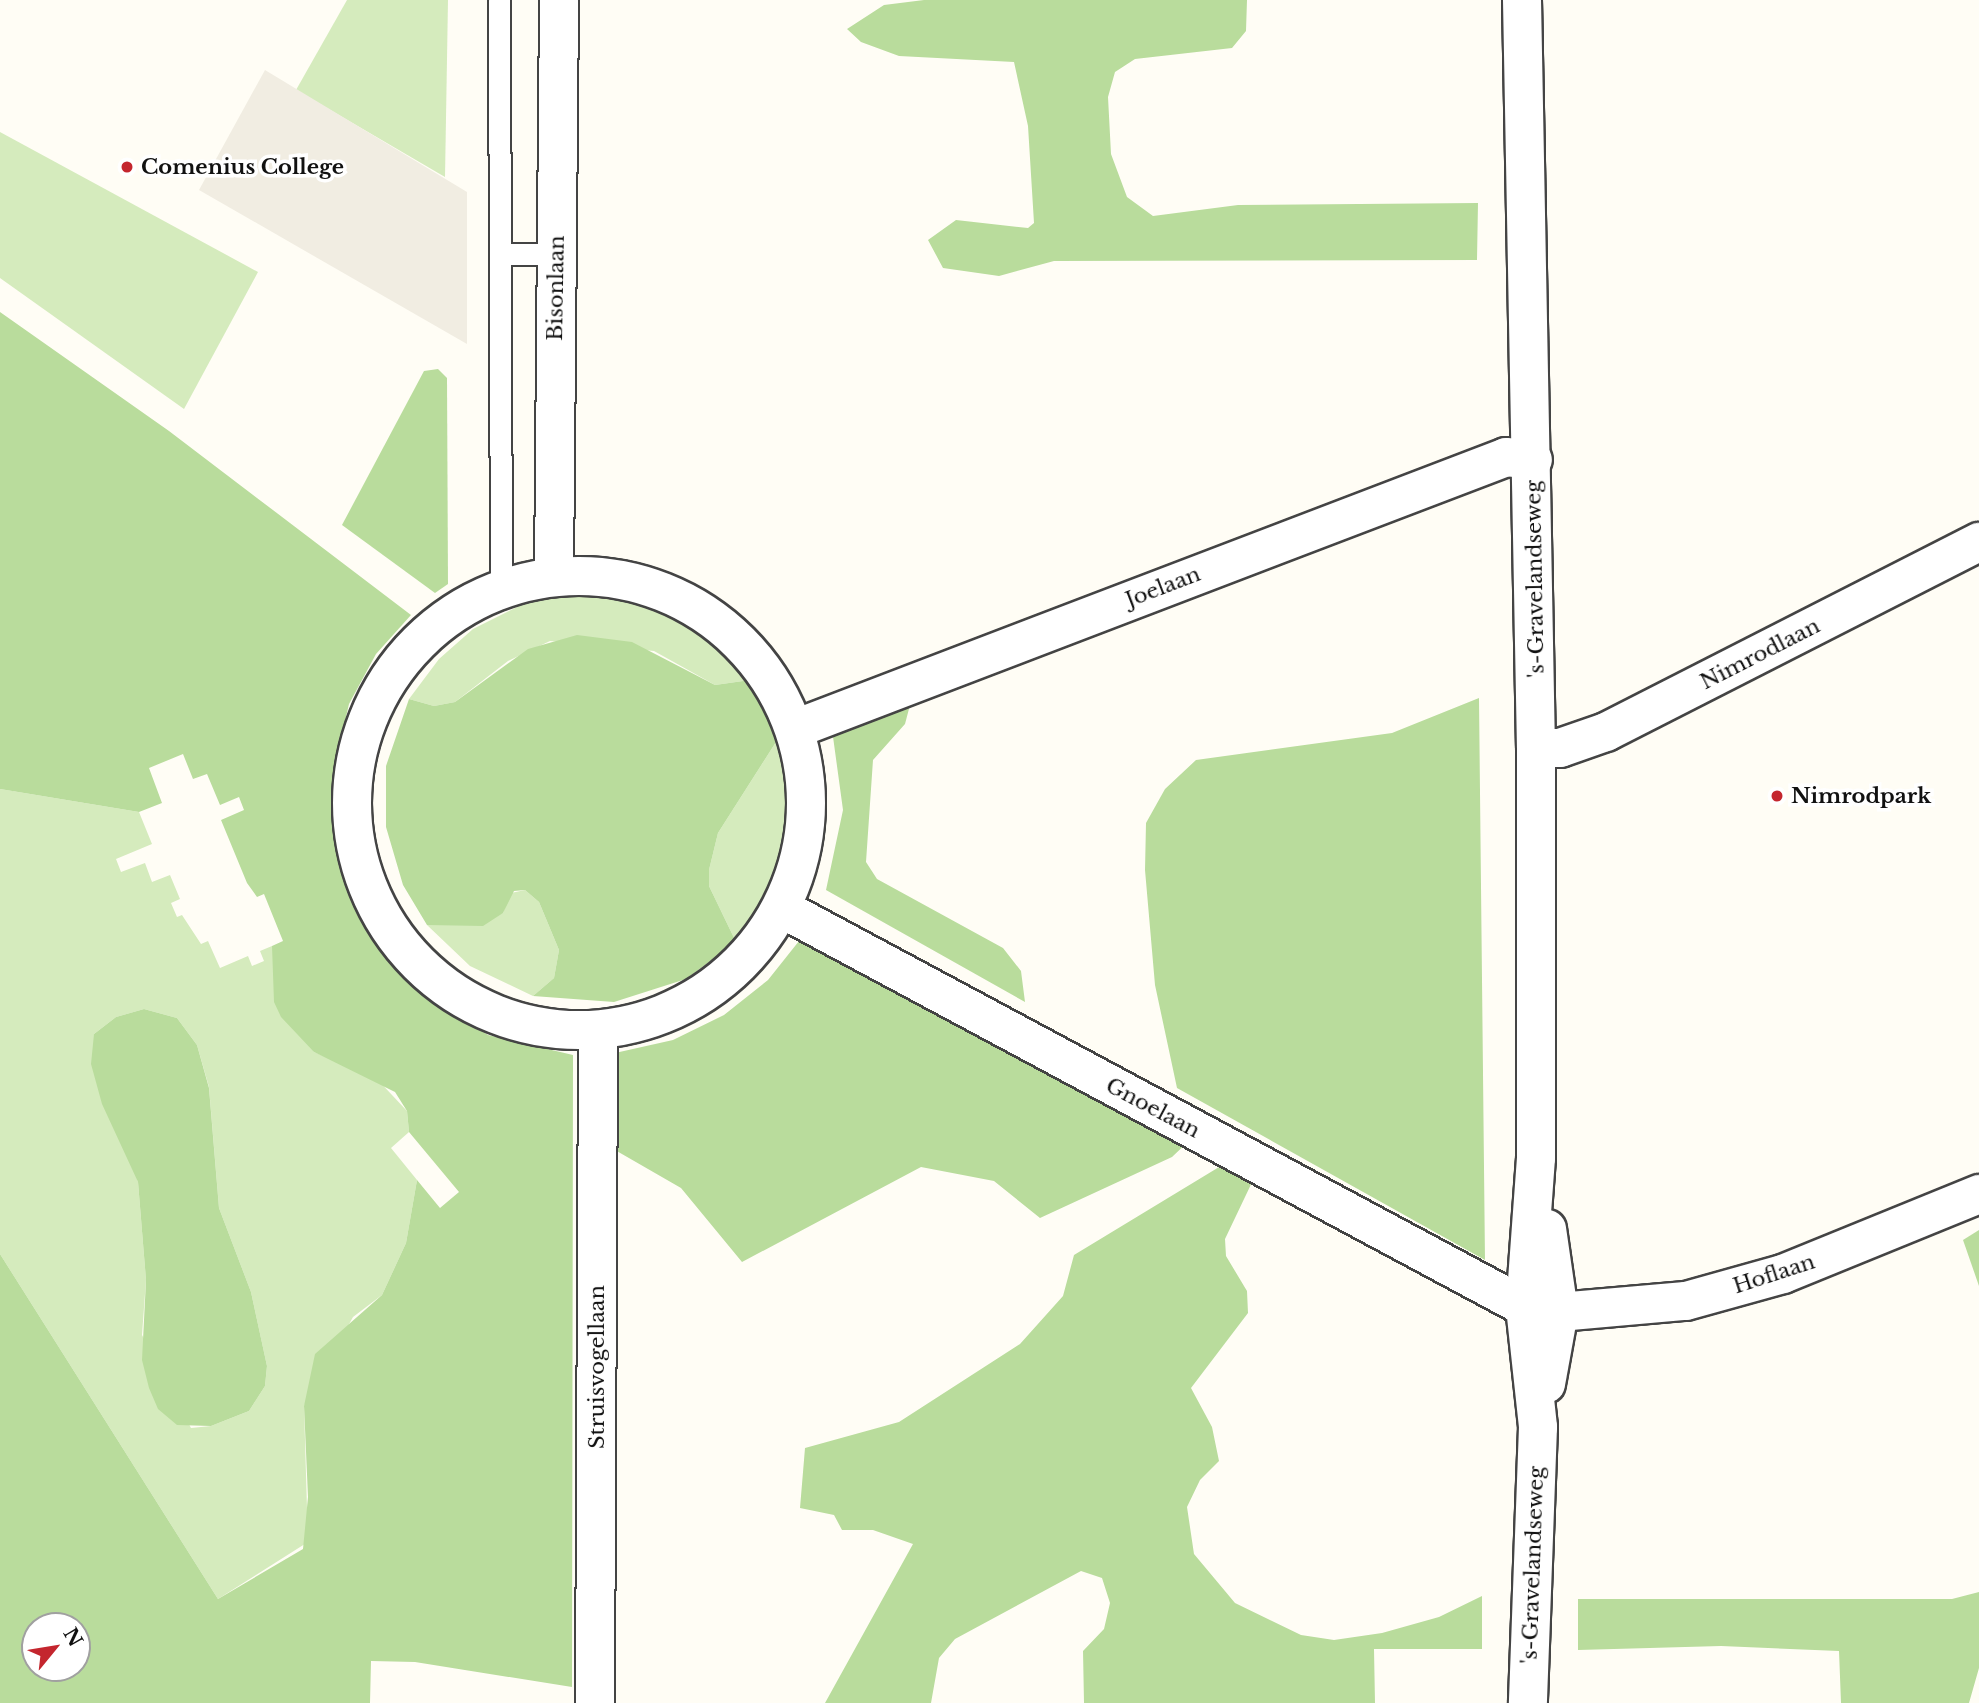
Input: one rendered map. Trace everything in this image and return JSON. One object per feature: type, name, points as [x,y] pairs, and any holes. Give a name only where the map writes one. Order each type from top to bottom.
[{"type":"street","name":"Bisonlaan","points":[[554,576],[559,0]]},
{"type":"street","name":"'s-Gravelandseweg","points":[[1522,0],[1534,460],[1536,1158],[1542,1309],[1528,1703]]},
{"type":"street","name":"Joelaan","points":[[795,729],[1506,457],[1534,460]]},
{"type":"street","name":"Nimrodlaan","points":[[1536,748],[1560,748],[1606,732],[1979,542]]},
{"type":"street","points":[[554,576],[631,580],[701,610],[758,662],[795,729],[806,790],[802,851],[781,908],[749,955],[706,993],[654,1018],[598,1030],[535,1027],[475,1006],[433,976],[383,919],[358,860],[353,784],[361,734],[388,676],[430,629],[501,588],[554,576]]},
{"type":"street","name":"Gnoelaan","points":[[781,908],[1542,1309]]},
{"type":"street","name":"Struisvogellaan","points":[[595,1703],[598,1030]]},
{"type":"street","name":"Hoflaan","points":[[1542,1309],[1686,1301],[1771,1278],[1979,1194]]},
{"type":"lane","points":[[499,0],[501,588]]},
{"type":"lane","points":[[500,254],[557,254]]},
{"type":"green space","points":[[347,0],[448,0],[445,177],[296,90]]},
{"type":"green space","points":[[924,0],[1247,0],[1246,31],[1232,48],[1135,59],[1115,72],[1108,97],[1111,154],[1127,197],[1153,216],[1238,205],[1478,203],[1477,260],[1054,261],[999,276],[943,268],[928,240],[956,220],[1028,228],[1034,223],[1028,126],[1014,62],[899,56],[861,42],[847,29],[884,5]]},
{"type":"green space","points":[[0,132],[258,272],[184,409],[0,278]]},
{"type":"green space","points":[[0,312],[169,431],[411,615],[376,654],[349,704],[332,777],[333,834],[354,907],[409,983],[488,1035],[573,1055],[572,1687],[415,1662],[371,1661],[370,1703],[0,1703],[0,1254],[218,1599],[303,1549],[308,1497],[304,1406],[315,1354],[382,1295],[406,1243],[417,1180],[440,1208],[459,1192],[409,1132],[407,1111],[395,1092],[314,1052],[281,1017],[274,1002],[272,946],[283,941],[264,894],[257,897],[247,883],[221,820],[244,810],[239,797],[220,805],[207,774],[193,779],[183,754],[149,768],[162,803],[139,812],[0,789]]},
{"type":"green space","points":[[438,369],[447,378],[448,584],[435,593],[342,525],[424,371]]},
{"type":"green space","points":[[572,593],[621,595],[676,612],[714,635],[757,679],[715,685],[654,651],[550,641],[508,661],[455,702],[434,706],[409,699],[439,659],[473,629],[527,602]]},
{"type":"green space","points":[[577,635],[632,642],[715,685],[757,679],[783,731],[718,833],[709,870],[709,886],[736,942],[686,979],[614,1002],[533,996],[554,978],[559,950],[539,902],[525,890],[514,891],[503,913],[483,926],[427,925],[403,885],[386,827],[386,766],[409,699],[434,706],[455,702],[528,649]]},
{"type":"green space","points":[[1479,698],[1485,1260],[1177,1088],[1155,985],[1145,870],[1146,823],[1165,789],[1196,760],[1392,733]]},
{"type":"green space","points":[[910,705],[905,724],[873,760],[866,862],[877,879],[1003,948],[1021,971],[1025,1002],[826,890],[843,810],[831,722]]},
{"type":"green space","points":[[783,731],[795,792],[788,852],[763,908],[736,942],[709,886],[709,870],[718,833]]},
{"type":"green space","points":[[0,789],[139,812],[152,844],[116,859],[121,872],[145,863],[152,882],[170,875],[180,899],[171,903],[177,917],[182,915],[201,944],[208,941],[220,968],[248,956],[252,966],[264,961],[260,951],[272,946],[314,1052],[377,1079],[407,1111],[409,1132],[391,1148],[417,1180],[406,1243],[382,1295],[353,1317],[304,1406],[308,1542],[218,1599],[0,1254]],"holes":[[[144,1009],[177,1018],[197,1045],[209,1087],[219,1208],[251,1292],[267,1366],[265,1386],[249,1411],[211,1426],[191,1428],[142,1335],[146,1280],[138,1182],[94,1034],[116,1017]]]},
{"type":"green space","points":[[525,890],[539,902],[559,950],[554,978],[533,996],[470,966],[427,925],[503,913],[511,893]]},
{"type":"green space","points":[[803,936],[1191,1139],[1172,1157],[1040,1218],[994,1181],[921,1167],[742,1262],[681,1188],[615,1150],[615,1053],[673,1040],[724,1015],[768,980]]},
{"type":"green space","points":[[144,1009],[177,1018],[197,1045],[209,1088],[219,1208],[251,1292],[267,1366],[265,1386],[249,1411],[211,1426],[177,1425],[158,1409],[149,1388],[142,1360],[146,1280],[138,1182],[102,1104],[91,1064],[94,1034],[116,1017]]},
{"type":"green space","points":[[1229,1161],[1255,1176],[1225,1239],[1226,1256],[1247,1291],[1248,1313],[1191,1388],[1212,1427],[1219,1461],[1200,1480],[1187,1507],[1194,1554],[1235,1603],[1301,1635],[1334,1640],[1382,1633],[1439,1617],[1482,1596],[1482,1649],[1374,1649],[1375,1703],[1084,1703],[1083,1651],[1104,1629],[1110,1603],[1102,1578],[1081,1571],[955,1639],[939,1658],[931,1703],[825,1703],[913,1544],[873,1530],[842,1530],[834,1515],[800,1508],[805,1448],[899,1422],[1020,1344],[1063,1296],[1074,1255]]},
{"type":"green space","points":[[1979,1230],[1979,1286],[1963,1240]]},
{"type":"green space","points":[[1979,1592],[1979,1668],[1969,1703],[1841,1703],[1839,1651],[1721,1646],[1578,1650],[1578,1599],[1952,1599]]},
{"type":"shaded area","points":[[265,70],[467,192],[467,344],[199,190]]},
{"type":"place","name":"Comenius College","points":[[127,167]]},
{"type":"place","name":"Nimrodpark","points":[[1777,796]]}]
